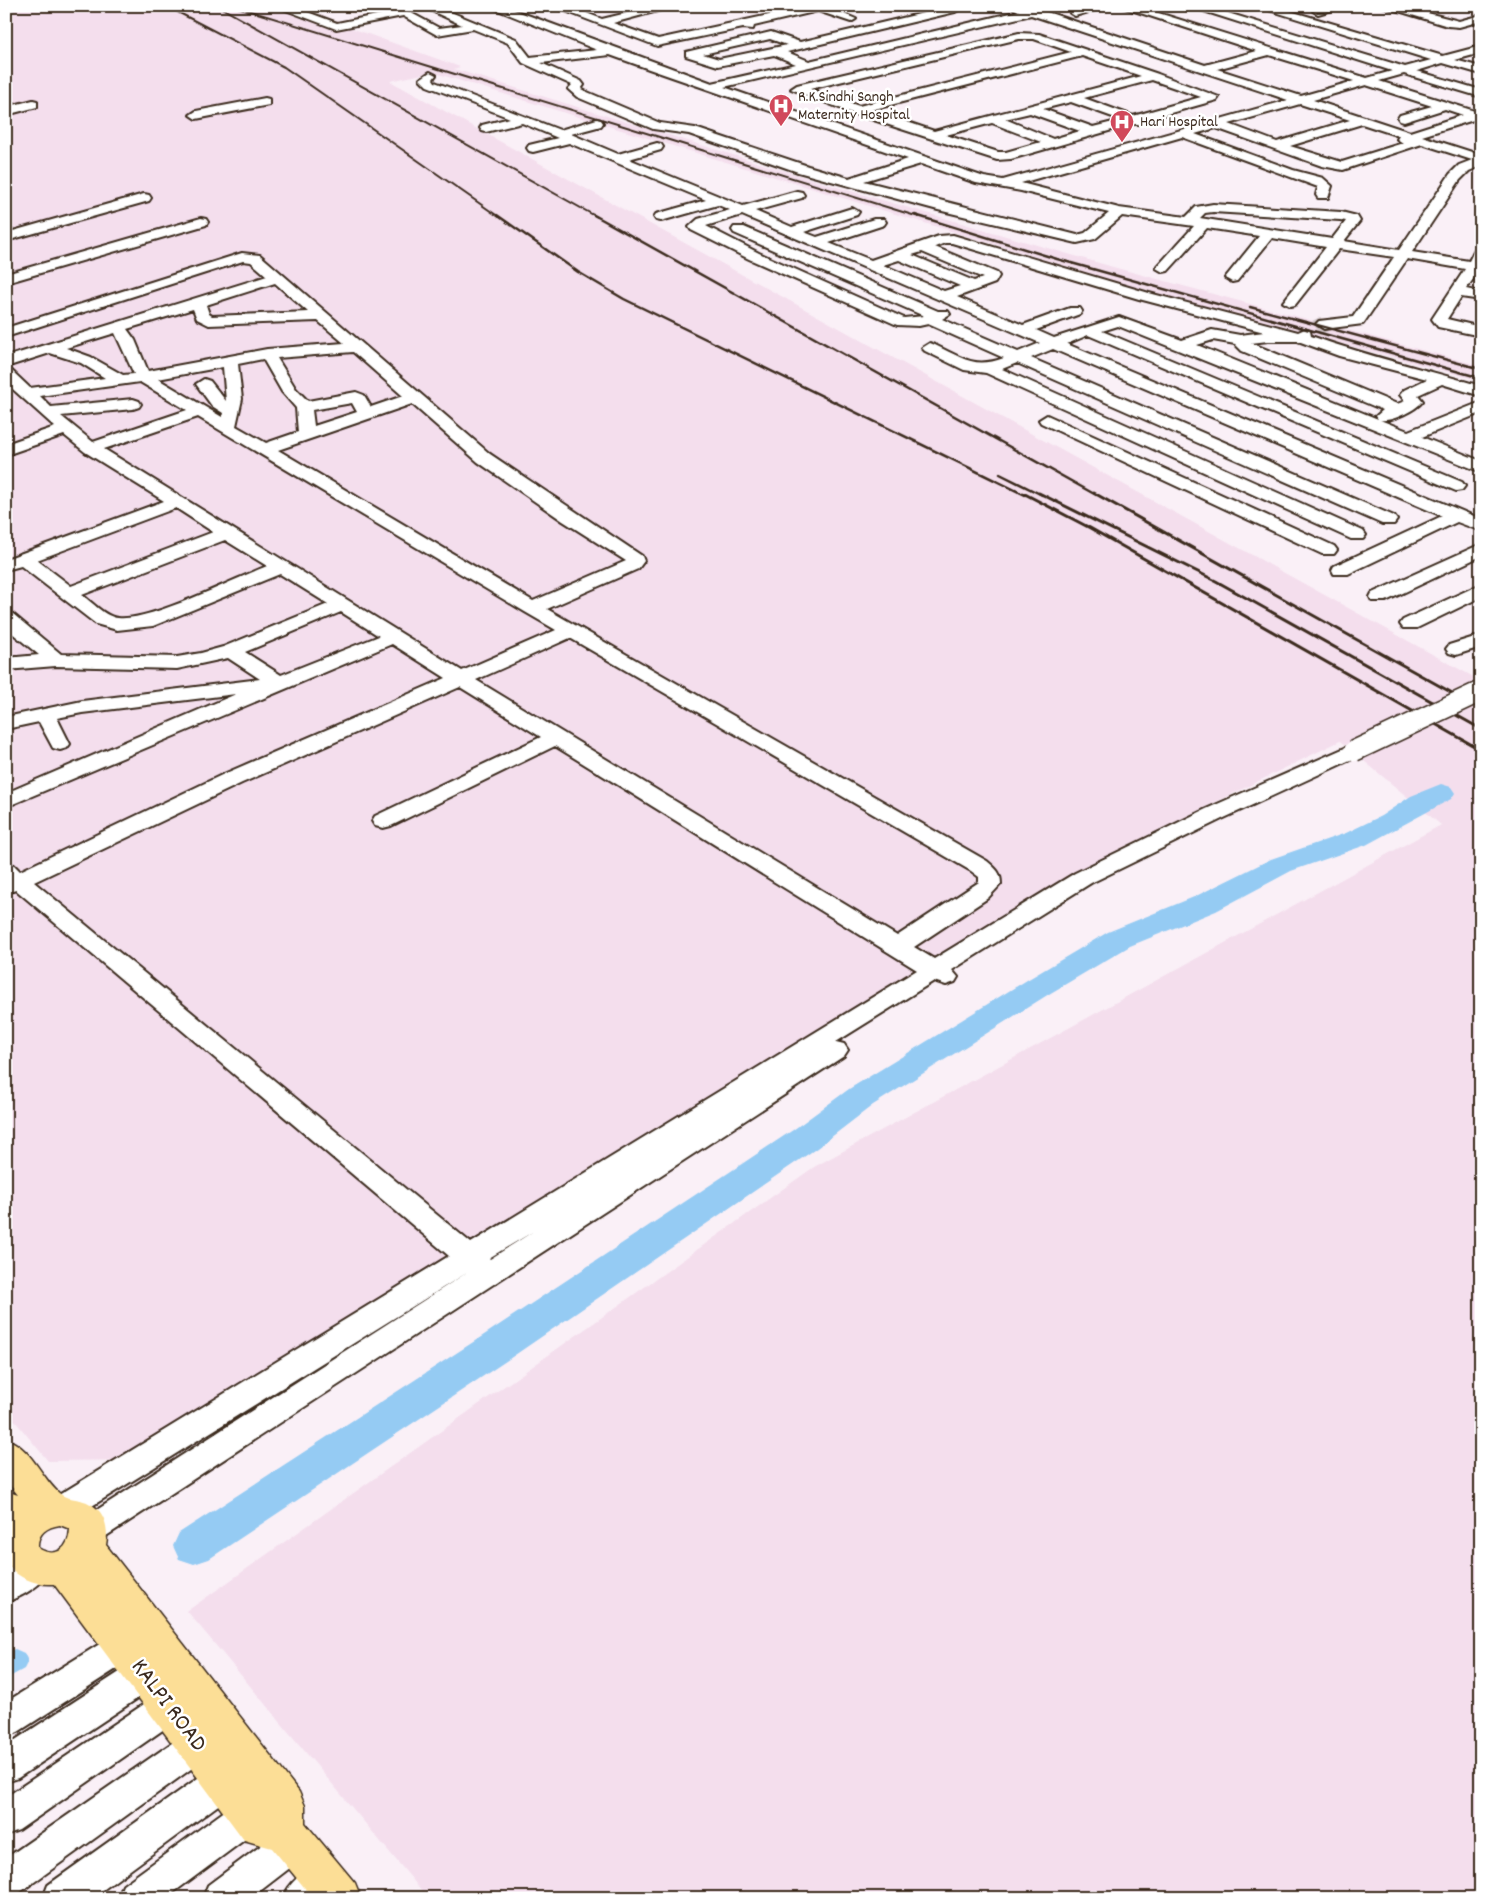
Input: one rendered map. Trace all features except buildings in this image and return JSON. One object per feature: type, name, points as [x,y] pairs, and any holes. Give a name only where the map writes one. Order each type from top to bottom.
[{"type":"main road","points":[[6,1454],[28,1522]]},
{"type":"main road","name":"KALPI ROAD","points":[[56,1560],[83,1518],[69,1510],[28,1522],[16,1549],[18,1556],[22,1561],[56,1560],[284,1806],[276,1828]]},
{"type":"main road","name":"KALPI ROAD","points":[[56,1560],[224,1780],[276,1828],[322,1891]]},
{"type":"street","points":[[280,6],[336,26],[358,22],[376,24],[403,12],[437,32],[473,26]]},
{"type":"street","points":[[426,6],[515,43],[527,61],[573,81],[578,85],[575,91],[598,103],[657,126],[691,131],[798,167],[943,207],[1077,239],[1090,236],[1119,212]]},
{"type":"street","points":[[457,6],[507,30],[519,30]]},
{"type":"street","points":[[493,6],[648,65],[981,180],[1005,183],[1119,212],[1269,232],[1476,266]]},
{"type":"street","points":[[557,6],[657,43],[681,57],[718,63],[879,28],[955,9],[949,6]]},
{"type":"street","points":[[530,20],[594,6]]},
{"type":"street","points":[[601,22],[671,6]]},
{"type":"street","points":[[1014,6],[1479,161]]},
{"type":"street","points":[[1075,13],[1104,6]]},
{"type":"street","points":[[1124,6],[1444,106],[1478,114]]},
{"type":"street","points":[[1130,22],[1195,6],[1481,94]]},
{"type":"street","points":[[1261,6],[1418,52],[1446,54],[1466,53],[1481,49]]},
{"type":"street","points":[[1302,6],[1394,33]]},
{"type":"street","points":[[1318,11],[1341,6]]},
{"type":"street","points":[[1387,6],[1454,24],[1481,18]]},
{"type":"street","points":[[1403,11],[1421,6]]},
{"type":"street","points":[[657,43],[823,7],[879,28]]},
{"type":"street","points":[[712,87],[1032,12],[1059,8],[1094,19]]},
{"type":"street","points":[[1155,30],[1241,8]]},
{"type":"street","points":[[765,10],[798,22]]},
{"type":"street","points":[[352,11],[376,24]]},
{"type":"street","points":[[1175,36],[1276,11]]},
{"type":"street","points":[[900,23],[970,47]]},
{"type":"street","points":[[409,27],[424,24]]},
{"type":"street","points":[[1221,50],[1322,24]]},
{"type":"street","points":[[744,25],[799,46]]},
{"type":"street","points":[[1202,69],[1368,26]]},
{"type":"street","points":[[814,28],[839,37]]},
{"type":"street","points":[[944,53],[963,60],[1089,31]]},
{"type":"street","points":[[586,42],[628,32]]},
{"type":"street","points":[[1115,40],[1138,34]]},
{"type":"street","points":[[648,65],[771,35]]},
{"type":"street","points":[[905,74],[944,53],[1019,36],[1047,40],[1084,52],[1120,65],[1194,89],[1214,97],[1136,121],[1002,156],[974,149],[856,110],[797,88],[886,67],[941,88],[1084,52]]},
{"type":"street","points":[[1068,36],[1217,86]]},
{"type":"street","points":[[1268,65],[1370,38]]},
{"type":"street","points":[[527,61],[611,51]]},
{"type":"street","points":[[775,51],[838,78]]},
{"type":"street","points":[[1343,99],[1325,93],[1311,84],[1340,73],[1418,52]]},
{"type":"street","points":[[1466,53],[1481,58]]},
{"type":"street","points":[[1120,65],[1160,54]]},
{"type":"street","points":[[1205,54],[1251,69]]},
{"type":"street","points":[[1005,183],[1217,124],[1293,100],[1367,82],[1404,71],[1446,54],[1481,71]]},
{"type":"street","points":[[981,66],[1000,73]]},
{"type":"street","points":[[776,109],[887,79],[866,71]]},
{"type":"street","points":[[905,74],[923,80]]},
{"type":"street","points":[[430,75],[426,79],[431,84],[523,119],[719,200],[1481,526]]},
{"type":"street","points":[[944,76],[962,82]]},
{"type":"street","points":[[932,135],[1154,76]]},
{"type":"street","points":[[1166,97],[1194,89],[1217,86],[1234,79]]},
{"type":"street","points":[[856,110],[923,80]]},
{"type":"street","points":[[577,87],[591,84]]},
{"type":"street","points":[[1452,134],[1399,117],[1444,106],[1481,94]]},
{"type":"street","points":[[619,96],[641,108]]},
{"type":"street","points":[[1072,98],[1136,121]]},
{"type":"street","points":[[1257,100],[1293,100]]},
{"type":"street","points":[[196,115],[265,102]]},
{"type":"street","points":[[6,111],[33,104]]},
{"type":"street","points":[[1110,112],[1129,107]]},
{"type":"street","points":[[1032,108],[1094,132]]},
{"type":"street","points":[[1158,114],[1200,128]]},
{"type":"street","points":[[1217,124],[1327,163],[1343,166],[1416,140],[1434,128],[1478,114]]},
{"type":"street","points":[[486,128],[523,119]]},
{"type":"street","points":[[993,119],[1053,143]]},
{"type":"street","points":[[851,135],[893,122]]},
{"type":"street","points":[[1277,146],[1358,122]]},
{"type":"street","points":[[533,148],[597,123]]},
{"type":"street","points":[[1182,133],[1288,173],[1318,181],[1325,186],[1323,195]]},
{"type":"street","points":[[852,181],[926,161],[953,156],[1030,134]]},
{"type":"street","points":[[618,158],[657,147]]},
{"type":"street","points":[[1030,149],[1070,165]]},
{"type":"street","points":[[1182,345],[1212,335],[1240,340],[1312,330],[1358,321],[1455,176],[1464,168],[1479,161]]},
{"type":"street","points":[[797,195],[741,210],[698,224],[696,227],[714,237],[902,322],[913,323],[968,306]]},
{"type":"street","points":[[6,237],[144,198]]},
{"type":"street","points":[[661,217],[719,200]]},
{"type":"street","points":[[1189,221],[1202,210],[1214,208],[1340,216],[1352,219],[1353,221],[1290,302]]},
{"type":"street","points":[[792,231],[852,212]]},
{"type":"street","points":[[714,237],[768,221]]},
{"type":"street","points":[[6,278],[201,222]]},
{"type":"street","points":[[817,242],[879,222]]},
{"type":"street","points":[[1163,268],[1204,223]]},
{"type":"street","points":[[738,230],[1103,395],[1388,520]]},
{"type":"street","points":[[1232,278],[1269,232]]},
{"type":"street","points":[[871,265],[944,239],[953,239],[1144,296],[1312,330],[1352,355],[1481,391]]},
{"type":"street","points":[[923,247],[992,276],[990,280],[945,296]]},
{"type":"street","points":[[1481,250],[1476,266],[1439,319],[1440,322],[1451,327],[1481,332]]},
{"type":"street","points":[[899,255],[974,286]]},
{"type":"street","points":[[6,333],[242,257],[255,258],[413,398],[484,458],[570,517],[632,556],[635,561],[632,565],[532,608]]},
{"type":"street","points":[[6,362],[117,326],[277,278]]},
{"type":"street","points":[[1458,292],[1481,296]]},
{"type":"street","points":[[989,369],[1088,330],[1119,321],[1144,296]]},
{"type":"street","points":[[227,320],[239,300]]},
{"type":"street","points":[[198,301],[204,319],[227,320],[320,316]]},
{"type":"street","points":[[1024,330],[1075,311]]},
{"type":"street","points":[[1119,321],[1204,353],[1481,467]]},
{"type":"street","points":[[117,326],[127,340],[143,377],[200,411],[230,420]]},
{"type":"street","points":[[1088,330],[1456,486]]},
{"type":"street","points":[[1240,340],[1247,348],[1398,410]]},
{"type":"street","points":[[28,393],[143,377],[267,354],[355,347]]},
{"type":"street","points":[[50,348],[86,360],[120,380]]},
{"type":"street","points":[[930,348],[970,367],[989,369],[1356,535]]},
{"type":"street","points":[[1075,408],[1204,353]]},
{"type":"street","points":[[267,354],[290,392],[304,407],[307,434]]},
{"type":"street","points":[[1162,447],[1260,403],[1307,373],[1352,355]]},
{"type":"street","points":[[230,360],[234,399],[230,420]]},
{"type":"street","points":[[6,374],[66,429],[91,448],[341,605],[941,974]]},
{"type":"street","points":[[1220,500],[1352,441],[1398,410],[1415,401],[1409,397],[1410,393],[1440,379]]},
{"type":"street","points":[[204,384],[230,420],[264,449],[532,608],[990,874],[990,884],[980,893],[898,947]]},
{"type":"street","points":[[304,407],[356,397],[366,414]]},
{"type":"street","points":[[264,449],[413,398]]},
{"type":"street","points":[[48,412],[133,404]]},
{"type":"street","points":[[1408,437],[1481,407]]},
{"type":"street","points":[[91,448],[200,411]]},
{"type":"street","points":[[1047,420],[1220,500],[1322,553],[1481,474]]},
{"type":"street","points":[[6,450],[66,429]]},
{"type":"street","points":[[6,565],[177,502]]},
{"type":"street","points":[[1341,570],[1456,516]]},
{"type":"street","points":[[70,593],[226,533]]},
{"type":"street","points":[[1379,597],[1478,552]]},
{"type":"street","points":[[24,559],[103,620],[117,624],[146,622],[280,567]]},
{"type":"street","points":[[1442,567],[1481,585]]},
{"type":"street","points":[[1410,624],[1481,590]]},
{"type":"street","points":[[6,664],[56,660],[177,663],[204,659],[230,651],[341,605]]},
{"type":"street","points":[[6,618],[56,660]]},
{"type":"street","points":[[479,1266],[10,879],[571,630]]},
{"type":"street","points":[[6,801],[279,683],[393,637]]},
{"type":"street","points":[[1456,649],[1481,641]]},
{"type":"street","points":[[230,651],[279,683]]},
{"type":"street","points":[[6,723],[45,714],[279,683]]},
{"type":"street","points":[[56,1560],[479,1266],[941,974],[1142,864],[1480,697]]},
{"type":"street","points":[[45,714],[60,744]]},
{"type":"street","points":[[383,821],[556,738]]},
{"type":"street","points":[[28,1522],[479,1266]]},
{"type":"street","points":[[6,1721],[133,1661]]},
{"type":"street","points":[[6,1766],[133,1661]]},
{"type":"street","points":[[6,1818],[168,1707]]},
{"type":"street","points":[[6,1880],[197,1745]]},
{"type":"street","points":[[61,1898],[224,1780]]},
{"type":"street","points":[[136,1898],[276,1828]]},
{"type":"street","points":[[221,1898],[276,1828]]},
{"type":"shaded area","points":[[6,6],[290,6],[460,67],[454,69],[837,187],[1113,267],[1481,366],[1481,381],[1150,292],[432,72],[390,81],[1481,681],[1481,1898],[428,1898],[187,1611],[814,1167],[1441,825],[1340,741],[1100,859],[138,1460],[48,1461],[6,1410]]},
{"type":"waterway","points":[[194,1546],[495,1348],[805,1139],[861,1097],[1038,987],[1119,939],[1205,904],[1281,865],[1356,839],[1391,822],[1421,802],[1441,793]]},
{"type":"waterway","points":[[6,1667],[15,1661]]},
{"type":"tunnel","points":[[1316,328],[1324,324]]},
{"type":"railway","points":[[166,6],[284,67],[499,217]]},
{"type":"railway","points":[[218,6],[597,217]]},
{"type":"railway","points":[[234,6],[919,217]]},
{"type":"railway","points":[[497,215],[578,272],[624,299],[1025,495]]},
{"type":"railway","points":[[594,215],[1096,495]]},
{"type":"railway","points":[[915,215],[1057,259],[1481,378]]},
{"type":"railway","points":[[1250,307],[1481,369]]},
{"type":"railway","points":[[1000,474],[1042,495]]},
{"type":"railway","points":[[1023,493],[1090,528],[1481,750]]},
{"type":"railway","points":[[1039,493],[1216,581],[1481,729]]},
{"type":"railway","points":[[1094,493],[1481,709]]},
{"type":"place","name":"R.K.Sindhi Sangh Maternity Hospital","points":[[781,127]]},
{"type":"place","name":"Hari Hospital","points":[[1122,143]]}]
